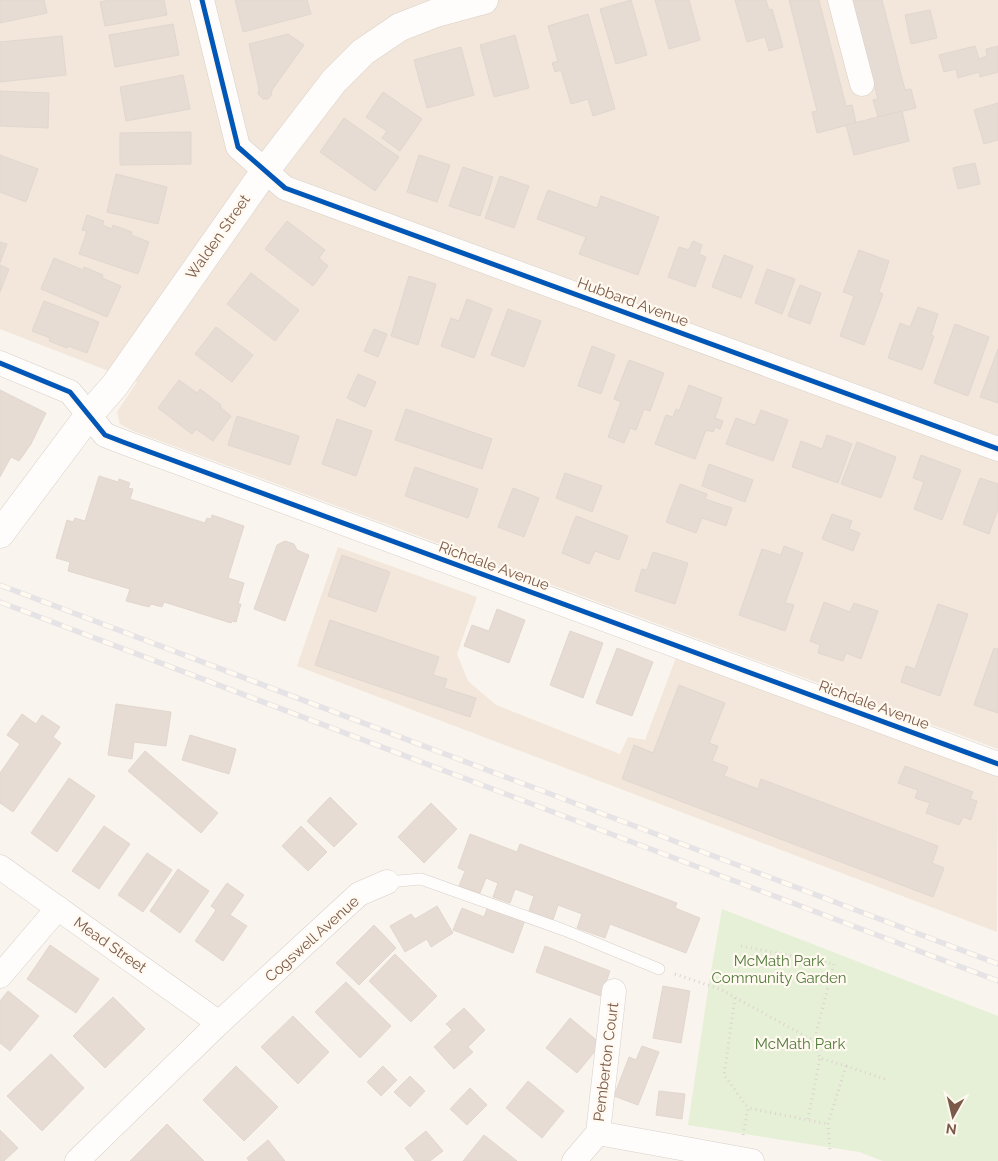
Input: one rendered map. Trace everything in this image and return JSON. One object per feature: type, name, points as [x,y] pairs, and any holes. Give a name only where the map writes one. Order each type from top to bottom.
[{"type":"street","name":"Hubbard Avenue","points":[[202,0],[238,147],[285,188],[998,449]]},
{"type":"street","points":[[840,0],[862,84]]},
{"type":"street","name":"Walden Street","points":[[0,534],[115,384],[265,170],[334,81],[363,52],[400,27],[436,13],[477,1]]},
{"type":"street","name":"Richdale Avenue","points":[[0,363],[70,392],[105,435],[998,764]]},
{"type":"street","name":"Mead Street","points":[[0,867],[219,1023]]},
{"type":"street","name":"Cogswell Avenue","points":[[77,1161],[219,1023],[359,894],[387,882]]},
{"type":"street","points":[[0,976],[58,908]]},
{"type":"street","name":"Pemberton Court","points":[[598,1133],[614,991]]},
{"type":"street","points":[[574,1161],[598,1133],[752,1161]]},
{"type":"lane","name":"Cogswell Avenue","points":[[387,882],[421,879],[564,930],[659,969]]},
{"type":"path","points":[[741,946],[834,964],[814,1041],[820,1058],[808,1119]]},
{"type":"path","points":[[659,969],[720,989],[814,1041]]},
{"type":"path","points":[[735,998],[724,1075],[748,1108],[828,1124]]},
{"type":"path","points":[[820,1058],[885,1079]]},
{"type":"path","points":[[830,1151],[828,1124],[846,1066]]},
{"type":"path","points":[[742,1136],[748,1108]]},
{"type":"shaded area","points":[[0,0],[998,0],[998,749],[133,431],[120,424],[117,412],[137,382],[0,329]]},
{"type":"shaded area","points":[[338,547],[477,597],[457,654],[468,681],[496,705],[620,754],[628,737],[645,740],[677,655],[998,773],[997,932],[297,666]]},
{"type":"green space","name":"McMath Park","points":[[722,909],[998,1016],[998,1161],[883,1161],[859,1152],[688,1125]]},
{"type":"building","points":[[0,0],[44,0],[47,13],[0,23]]},
{"type":"building","points":[[110,0],[164,0],[167,15],[105,26],[100,2]]},
{"type":"building","points":[[235,0],[307,0],[311,14],[243,32]]},
{"type":"building","points":[[631,0],[647,55],[616,64],[600,9]]},
{"type":"building","points":[[655,0],[689,0],[700,40],[669,49]]},
{"type":"building","points":[[735,0],[766,0],[769,10],[772,9],[783,47],[769,51],[765,37],[747,42]]},
{"type":"building","points":[[789,0],[819,0],[846,106],[852,105],[856,123],[817,133],[812,112],[817,111]]},
{"type":"building","points":[[852,0],[882,0],[905,90],[911,89],[916,108],[878,117],[873,100],[878,99]]},
{"type":"building","points":[[930,10],[937,38],[911,44],[905,15]]},
{"type":"building","points":[[588,14],[615,109],[593,116],[588,99],[571,104],[561,70],[555,72],[552,63],[558,61],[548,26]]},
{"type":"building","points":[[173,24],[179,55],[115,67],[109,35]]},
{"type":"building","points":[[288,34],[304,45],[272,90],[271,96],[268,99],[263,99],[258,94],[259,89],[249,44]]},
{"type":"building","points":[[515,35],[529,88],[494,97],[480,45]]},
{"type":"building","points":[[62,36],[66,75],[0,82],[0,42]]},
{"type":"building","points":[[975,46],[979,59],[987,56],[986,49],[998,46],[998,72],[980,77],[979,72],[958,78],[956,69],[944,72],[939,55]]},
{"type":"building","points":[[461,47],[474,95],[427,108],[414,60]]},
{"type":"building","points":[[183,75],[190,109],[126,121],[120,87]]},
{"type":"building","points":[[0,91],[49,93],[48,128],[0,126]]},
{"type":"building","points":[[383,92],[422,119],[400,151],[382,138],[387,131],[366,117]]},
{"type":"building","points":[[998,103],[998,140],[984,144],[974,110]]},
{"type":"building","points":[[902,111],[909,141],[854,155],[846,125]]},
{"type":"building","points":[[344,118],[399,157],[375,191],[320,152]]},
{"type":"building","points":[[191,132],[191,164],[120,165],[120,133]]},
{"type":"building","points":[[0,155],[38,169],[26,202],[0,192]]},
{"type":"building","points":[[419,155],[450,165],[437,202],[407,192]]},
{"type":"building","points":[[975,163],[980,184],[958,189],[953,168]]},
{"type":"building","points":[[463,167],[493,177],[480,216],[449,206]]},
{"type":"building","points":[[116,174],[167,187],[158,224],[107,212]]},
{"type":"building","points":[[500,176],[529,186],[514,228],[485,218]]},
{"type":"building","points":[[548,190],[597,208],[601,196],[659,217],[638,275],[579,254],[586,237],[537,219]]},
{"type":"building","points":[[87,215],[104,221],[102,225],[112,229],[113,225],[132,232],[131,235],[149,242],[138,274],[79,254],[87,231],[82,230]]},
{"type":"building","points":[[287,221],[325,250],[319,258],[328,266],[313,286],[265,249]]},
{"type":"building","points":[[693,241],[702,245],[699,254],[706,257],[695,287],[668,277],[679,247],[689,250]]},
{"type":"building","points":[[0,242],[7,244],[0,263]]},
{"type":"building","points":[[859,250],[889,261],[879,292],[883,294],[864,345],[840,336],[854,296],[843,292]]},
{"type":"building","points":[[724,255],[753,266],[741,298],[712,287]]},
{"type":"building","points":[[54,258],[83,270],[84,267],[103,275],[102,278],[121,286],[107,317],[41,289]]},
{"type":"building","points":[[0,265],[9,269],[0,292]]},
{"type":"building","points":[[767,269],[795,279],[782,314],[755,303]]},
{"type":"building","points":[[251,273],[299,310],[275,341],[227,304]]},
{"type":"building","points":[[409,276],[436,284],[418,345],[391,336]]},
{"type":"building","points":[[800,285],[821,293],[810,324],[788,316]]},
{"type":"building","points":[[467,299],[492,309],[474,358],[441,346],[451,318],[459,321]]},
{"type":"building","points":[[44,301],[99,322],[87,353],[49,341],[50,338],[32,331]]},
{"type":"building","points":[[918,307],[938,314],[931,335],[934,336],[922,370],[888,358],[900,323],[910,327]]},
{"type":"building","points":[[508,309],[541,321],[524,367],[491,355]]},
{"type":"building","points":[[955,324],[989,337],[968,396],[934,383]]},
{"type":"building","points":[[216,327],[253,355],[232,382],[195,354]]},
{"type":"building","points":[[374,329],[387,334],[378,357],[364,351]]},
{"type":"building","points":[[592,346],[615,355],[601,394],[578,386]]},
{"type":"building","points":[[998,349],[998,403],[980,397]]},
{"type":"building","points":[[629,360],[664,373],[650,411],[644,409],[636,430],[630,428],[624,443],[608,437],[621,402],[614,399]]},
{"type":"building","points":[[358,374],[376,382],[365,407],[347,398]]},
{"type":"building","points":[[179,380],[197,393],[200,389],[221,405],[220,407],[231,416],[213,441],[196,429],[192,434],[158,408]]},
{"type":"building","points":[[689,385],[722,398],[715,418],[723,421],[720,429],[715,427],[713,432],[706,430],[695,459],[655,444],[666,415],[673,417],[676,409],[679,411]]},
{"type":"building","points":[[0,390],[46,413],[31,444],[19,461],[11,457],[0,477]]},
{"type":"building","points":[[406,409],[492,439],[482,469],[395,440]]},
{"type":"building","points":[[761,410],[788,420],[773,461],[726,444],[736,418],[755,425]]},
{"type":"building","points":[[237,416],[299,436],[290,465],[228,445]]},
{"type":"building","points":[[337,419],[372,431],[356,476],[322,464]]},
{"type":"building","points":[[827,435],[852,444],[838,483],[792,467],[801,441],[822,449]]},
{"type":"building","points":[[857,442],[896,457],[881,498],[841,484]]},
{"type":"building","points":[[921,455],[961,470],[942,520],[914,509],[924,482],[913,478]]},
{"type":"building","points":[[709,464],[753,480],[745,502],[702,486]]},
{"type":"building","points":[[415,467],[478,489],[468,518],[405,496]]},
{"type":"building","points":[[565,473],[602,486],[592,512],[556,498]]},
{"type":"building","points":[[99,476],[118,482],[119,479],[130,483],[128,488],[133,489],[130,499],[205,523],[207,518],[211,519],[212,515],[244,526],[228,578],[244,583],[238,604],[241,604],[236,622],[232,621],[231,623],[164,602],[162,607],[151,604],[149,607],[126,601],[130,589],[68,571],[70,562],[56,558],[67,520],[73,522],[75,518],[85,521]]},
{"type":"building","points":[[980,478],[998,484],[998,509],[989,534],[963,524]]},
{"type":"building","points":[[680,484],[707,494],[705,499],[732,508],[726,526],[702,518],[696,533],[666,522]]},
{"type":"building","points":[[513,488],[539,498],[524,537],[498,527]]},
{"type":"building","points":[[832,514],[852,521],[849,529],[860,533],[853,551],[822,539]]},
{"type":"building","points":[[576,516],[628,536],[619,560],[595,551],[589,564],[562,553]]},
{"type":"building","points":[[285,541],[294,544],[297,550],[309,555],[285,621],[254,609],[277,545]]},
{"type":"building","points":[[784,546],[803,553],[785,603],[794,605],[785,631],[739,615],[762,549],[781,555]]},
{"type":"building","points":[[653,552],[688,563],[675,604],[635,591],[642,569],[647,570]]},
{"type":"building","points":[[342,555],[390,572],[376,612],[328,596]]},
{"type":"building","points":[[824,602],[850,612],[854,603],[878,611],[861,659],[846,653],[843,661],[818,653],[820,645],[810,641]]},
{"type":"building","points":[[938,604],[968,614],[940,696],[901,682],[906,666],[915,669]]},
{"type":"building","points":[[497,609],[525,620],[509,663],[464,646],[472,625],[489,631]]},
{"type":"building","points":[[330,620],[439,657],[433,675],[447,679],[444,688],[476,698],[470,717],[315,665]]},
{"type":"building","points":[[570,631],[603,643],[583,698],[550,685]]},
{"type":"building","points":[[617,648],[653,662],[632,716],[596,703]]},
{"type":"building","points":[[994,648],[998,649],[998,713],[974,705]]},
{"type":"building","points":[[679,685],[725,703],[709,743],[718,746],[712,761],[728,767],[724,776],[758,789],[761,779],[938,846],[932,863],[944,868],[933,897],[622,779],[634,745],[653,753]]},
{"type":"building","points":[[116,704],[171,712],[166,746],[134,742],[132,759],[108,755]]},
{"type":"building","points":[[22,714],[36,724],[42,715],[60,727],[53,737],[61,743],[13,812],[0,803],[0,773],[20,744],[7,735]]},
{"type":"building","points":[[190,735],[236,749],[229,774],[182,760]]},
{"type":"building","points":[[145,751],[218,813],[201,833],[128,771]]},
{"type":"building","points":[[905,766],[973,792],[970,799],[977,801],[971,820],[963,817],[959,825],[926,813],[930,803],[915,798],[918,790],[898,783]]},
{"type":"building","points":[[69,778],[95,796],[57,852],[31,833]]},
{"type":"building","points":[[330,797],[357,824],[334,847],[307,821]]},
{"type":"building","points":[[431,803],[457,829],[424,863],[398,837]]},
{"type":"building","points":[[104,826],[130,844],[99,889],[72,871]]},
{"type":"building","points":[[301,826],[327,852],[308,871],[282,846]]},
{"type":"building","points":[[470,834],[517,852],[520,844],[677,903],[675,908],[700,918],[686,953],[610,924],[605,938],[577,928],[582,914],[558,905],[553,920],[529,911],[534,896],[515,889],[510,903],[493,897],[498,883],[486,878],[480,893],[459,886],[465,871],[458,868]]},
{"type":"building","points":[[147,853],[172,870],[143,912],[118,895]]},
{"type":"building","points":[[178,869],[209,891],[180,933],[150,911]]},
{"type":"building","points":[[227,883],[244,895],[230,915],[247,926],[223,961],[195,941],[216,910],[211,906]]},
{"type":"building","points":[[437,906],[453,933],[431,947],[427,939],[405,952],[390,926],[411,914],[415,919]]},
{"type":"building","points":[[488,906],[525,920],[513,953],[453,930],[462,908],[484,917]]},
{"type":"building","points":[[374,925],[396,948],[359,985],[336,963]]},
{"type":"building","points":[[50,945],[99,979],[76,1013],[27,979]]},
{"type":"building","points":[[545,946],[610,971],[601,996],[536,972]]},
{"type":"building","points":[[395,954],[437,996],[411,1022],[369,981]]},
{"type":"building","points":[[346,982],[391,1026],[360,1058],[315,1012]]},
{"type":"building","points":[[663,986],[690,991],[681,1043],[653,1038]]},
{"type":"building","points":[[8,991],[39,1016],[10,1051],[0,1043],[0,1001]]},
{"type":"building","points":[[113,997],[145,1029],[105,1068],[73,1036]]},
{"type":"building","points":[[464,1008],[485,1030],[468,1047],[473,1052],[454,1069],[434,1047],[452,1030],[446,1024]]},
{"type":"building","points":[[293,1016],[329,1052],[298,1084],[261,1047]]},
{"type":"building","points":[[570,1018],[601,1044],[577,1073],[546,1048]]},
{"type":"building","points":[[642,1046],[659,1052],[638,1105],[614,1096],[629,1057],[636,1060]]},
{"type":"building","points":[[51,1054],[84,1088],[42,1131],[7,1096]]},
{"type":"building","points":[[236,1066],[278,1107],[244,1141],[203,1100]]},
{"type":"building","points":[[383,1066],[397,1080],[381,1096],[367,1082]]},
{"type":"building","points":[[410,1076],[425,1091],[410,1107],[394,1092]]},
{"type":"building","points":[[528,1081],[564,1111],[542,1138],[506,1108]]},
{"type":"building","points":[[470,1088],[487,1105],[467,1125],[450,1109]]},
{"type":"building","points":[[659,1091],[685,1094],[682,1119],[656,1115]]},
{"type":"building","points":[[167,1124],[204,1161],[130,1161]]},
{"type":"building","points":[[0,1130],[18,1148],[4,1161],[0,1161]]},
{"type":"building","points":[[426,1131],[443,1151],[430,1161],[415,1161],[405,1148]]},
{"type":"building","points":[[484,1135],[517,1161],[463,1161]]},
{"type":"building","points":[[268,1140],[285,1161],[249,1161],[247,1158]]},
{"type":"railway","points":[[0,585],[998,964]]},
{"type":"railway","points":[[0,602],[998,981]]},
{"type":"cycle path","points":[[202,0],[238,147],[285,188],[998,449]]},
{"type":"cycle path","points":[[0,363],[70,392],[105,435],[998,764]]},
{"type":"park label","name":"McMath Park Community Garden","points":[[779,970]]}]
